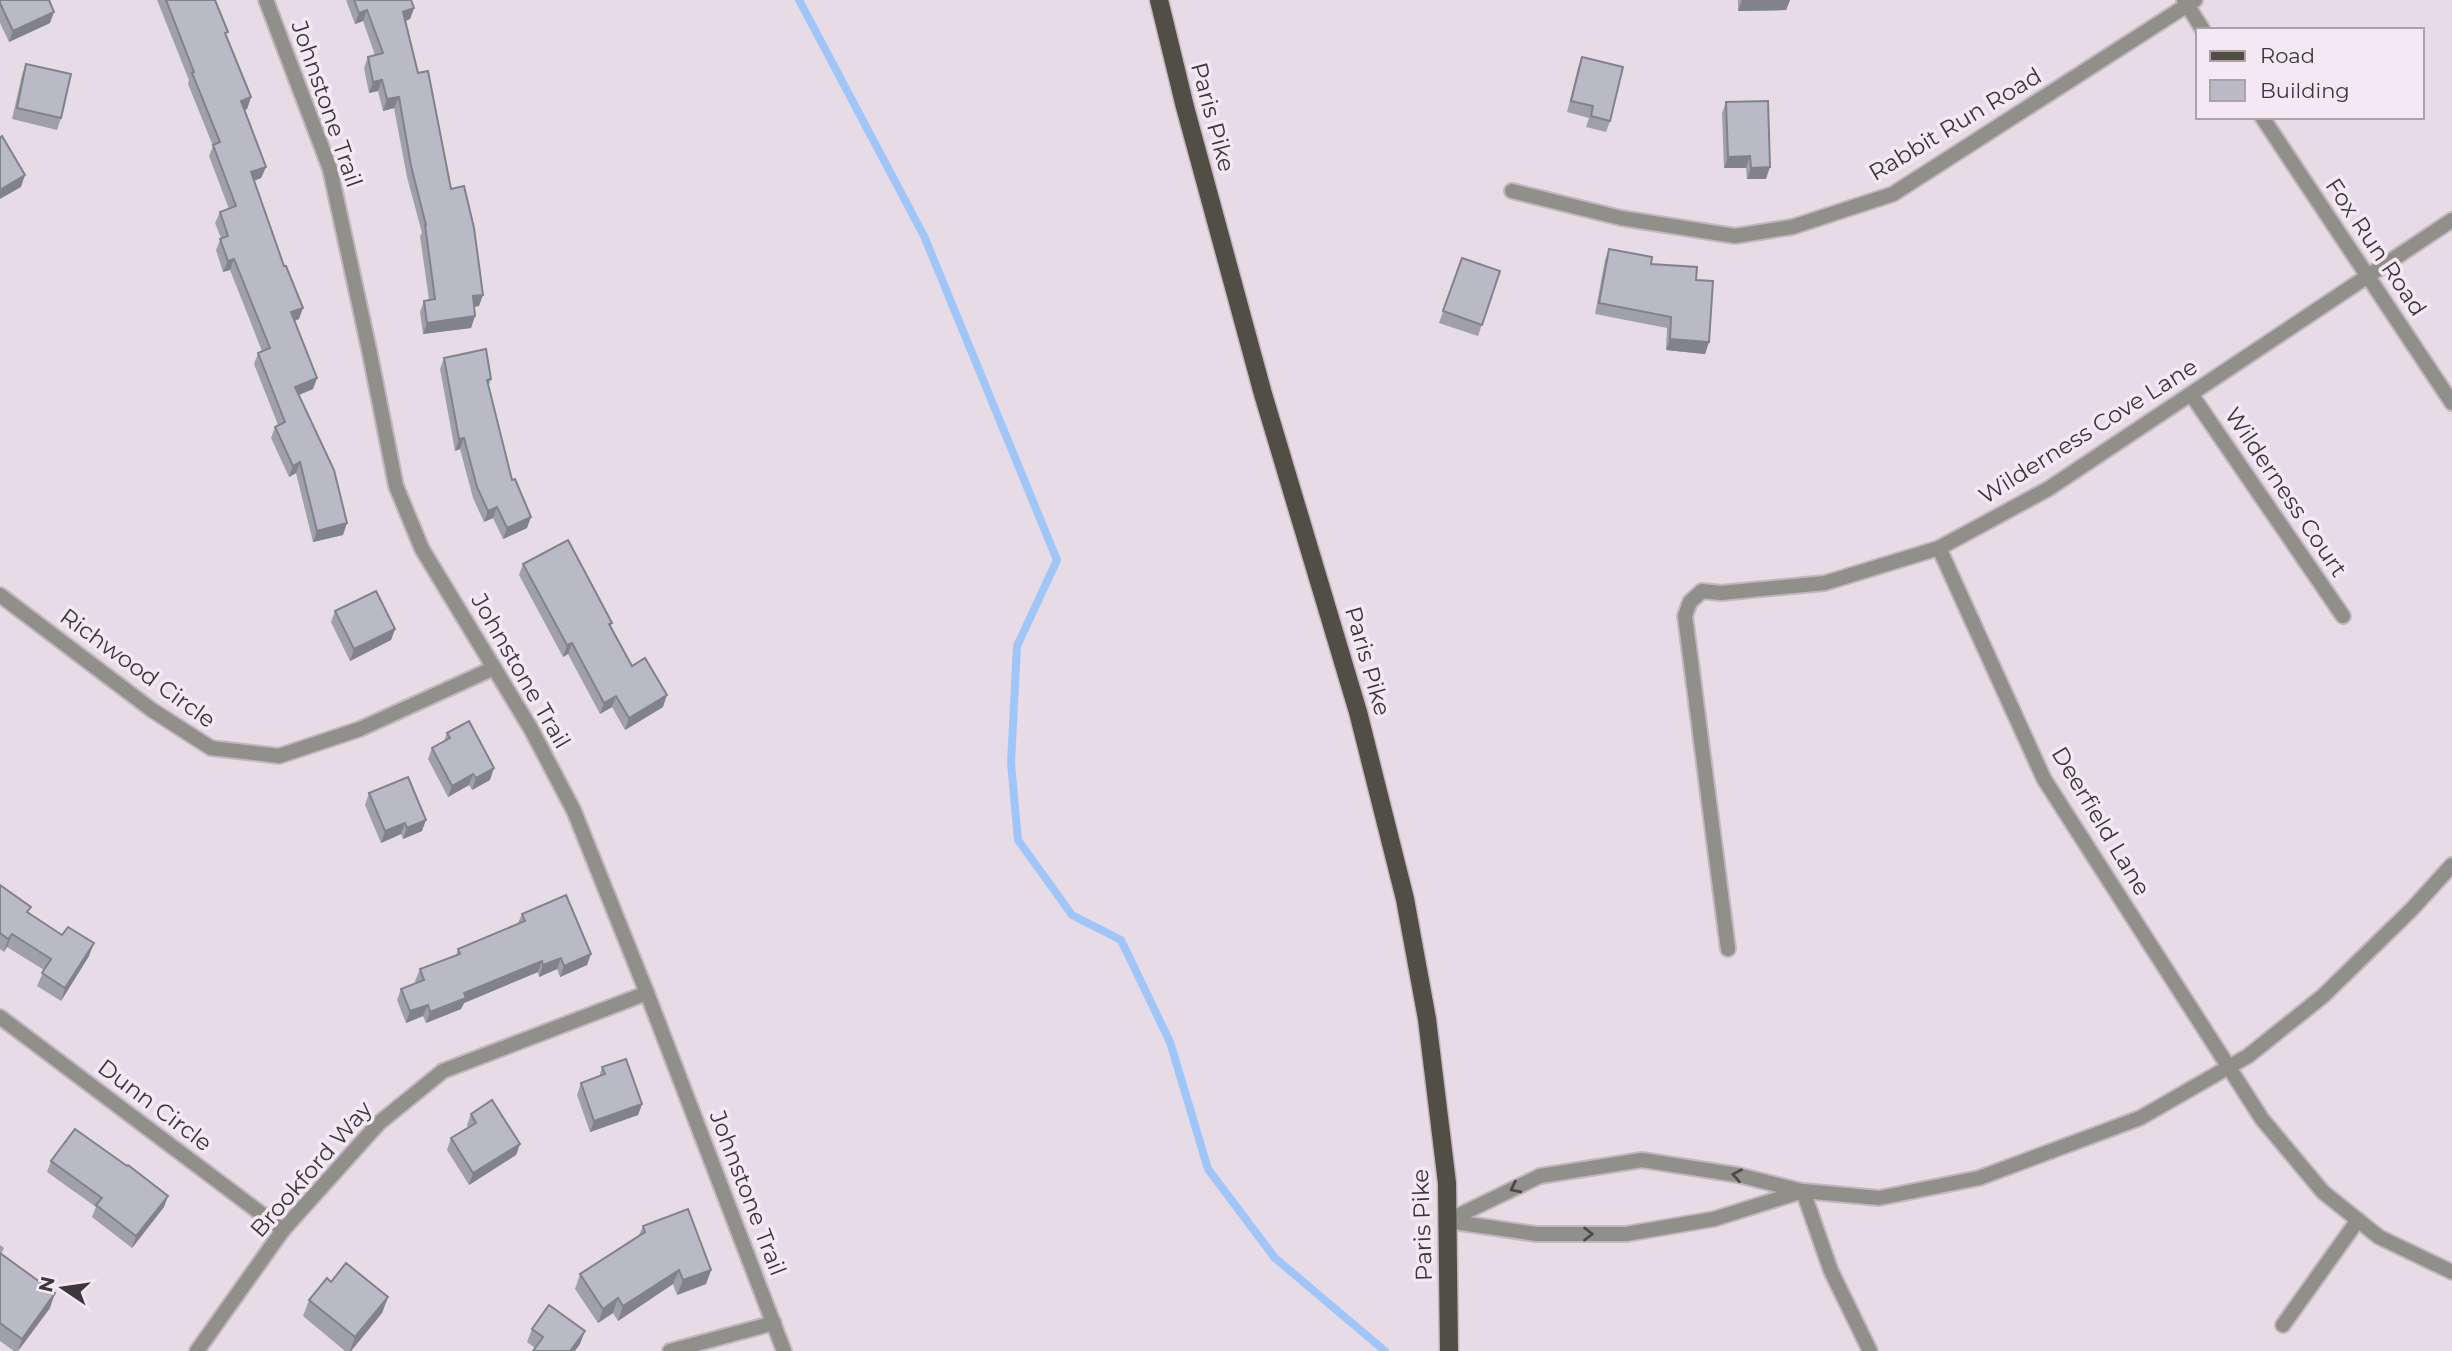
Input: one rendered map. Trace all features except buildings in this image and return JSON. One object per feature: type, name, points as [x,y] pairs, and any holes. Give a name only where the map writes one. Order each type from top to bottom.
[{"type":"main road","name":"Paris Pike","points":[[1159,0],[1185,107],[1263,394],[1358,712],[1405,899],[1427,1019],[1447,1183],[1450,1351]]},
{"type":"street","name":"Johnstone Trail","points":[[266,0],[330,169],[396,486],[422,549],[531,729],[574,811],[784,1351]]},
{"type":"street","points":[[2189,2],[2202,28]]},
{"type":"street","name":"Rabbit Run Road","points":[[1512,191],[1621,218],[1735,236],[1792,227],[1893,194],[2189,2]]},
{"type":"street","name":"Fox Run Road","points":[[2263,119],[2452,403]]},
{"type":"street","name":"Wilderness Cove Lane","points":[[1728,950],[1685,616],[1690,602],[1702,591],[1721,593],[1825,583],[1939,548],[2048,489],[2452,220]]},
{"type":"street","name":"Wilderness Court","points":[[2191,394],[2343,616]]},
{"type":"street","name":"Deerfield Lane","points":[[1939,548],[2044,779],[2262,1119],[2323,1192],[2379,1237],[2452,1272]]},
{"type":"street","name":"Richwood Circle","points":[[0,595],[152,710],[211,748],[279,757],[360,729],[494,668]]},
{"type":"street","points":[[1447,1221],[1540,1176],[1642,1160],[1738,1175],[1803,1191],[1879,1198],[1979,1178],[2140,1118],[2249,1056],[2322,996],[2412,909],[2452,865]]},
{"type":"street","name":"Brookford Way","points":[[197,1351],[283,1230],[379,1123],[443,1071],[647,993]]},
{"type":"street","name":"Dunn Circle","points":[[0,1017],[283,1230]]},
{"type":"street","points":[[1447,1221],[1536,1234],[1626,1234],[1714,1219],[1803,1191]]},
{"type":"street","points":[[1803,1191],[1831,1271],[1870,1351]]},
{"type":"street","points":[[2283,1325],[2358,1220]]},
{"type":"street","points":[[670,1351],[774,1323]]},
{"type":"waterway","points":[[799,0],[924,236],[1057,560],[1017,646],[1011,763],[1018,840],[1072,915],[1121,940],[1170,1042],[1208,1169],[1275,1258],[1385,1351]]}]
